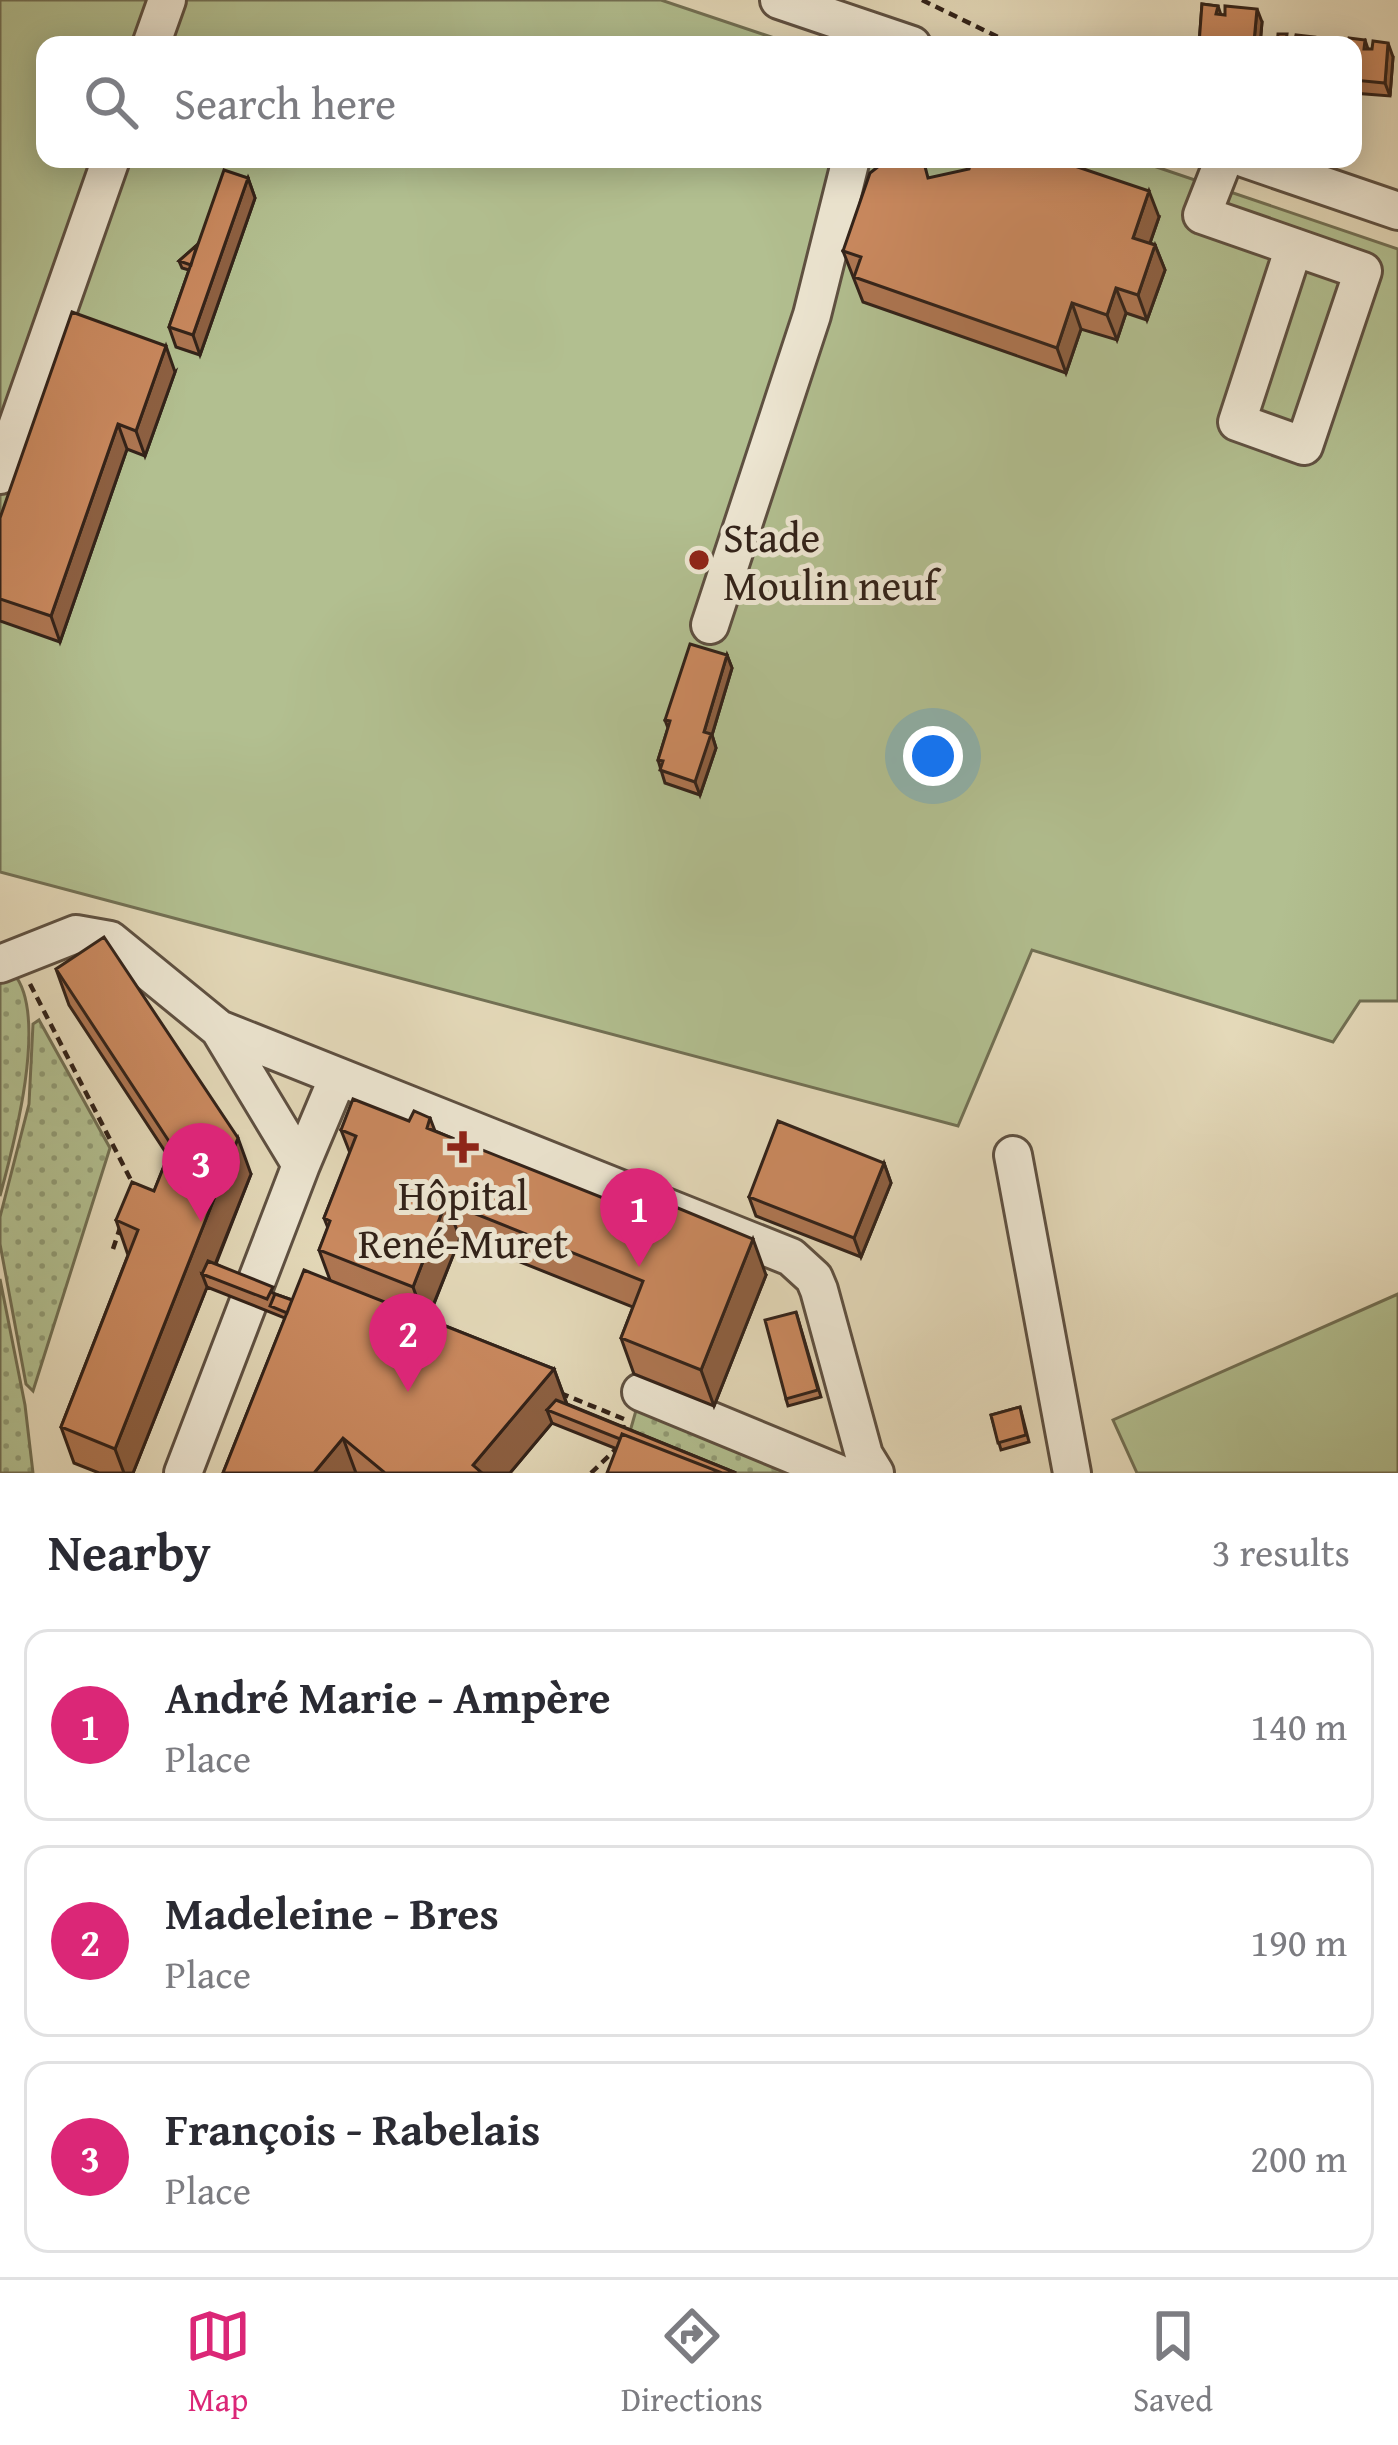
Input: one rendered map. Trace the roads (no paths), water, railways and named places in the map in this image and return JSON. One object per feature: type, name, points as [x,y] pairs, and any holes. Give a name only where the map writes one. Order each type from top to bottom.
[{"type":"street","points":[[155,36],[167,0]]},
{"type":"street","points":[[779,0],[885,36]]},
{"type":"street","points":[[0,475],[108,168]]},
{"type":"street","points":[[710,625],[812,315],[849,168]]},
{"type":"street","points":[[1220,168],[1202,215],[1294,247],[1363,271],[1304,446],[1237,422],[1294,247]]},
{"type":"street","points":[[1272,168],[1398,211]]},
{"type":"street","points":[[8,961],[76,934],[110,940],[219,1029],[790,1257],[819,1290],[864,1454],[875,1473]]},
{"type":"street","points":[[219,1029],[302,1165]]},
{"type":"street","points":[[183,1473],[338,1077]]},
{"type":"street","points":[[1013,1154],[1072,1473]]},
{"type":"street","points":[[641,1392],[837,1473]]},
{"type":"place","name":"Stade Moulin neuf","points":[[699,560]]},
{"type":"place","name":"Hôpital René-Muret","points":[[463,1147]]},
{"type":"place","name":"François - Rabelais","points":[[201,1222]]},
{"type":"place","name":"André Marie - Ampère","points":[[639,1267]]},
{"type":"place","name":"Madeleine - Bres","points":[[408,1392]]}]
